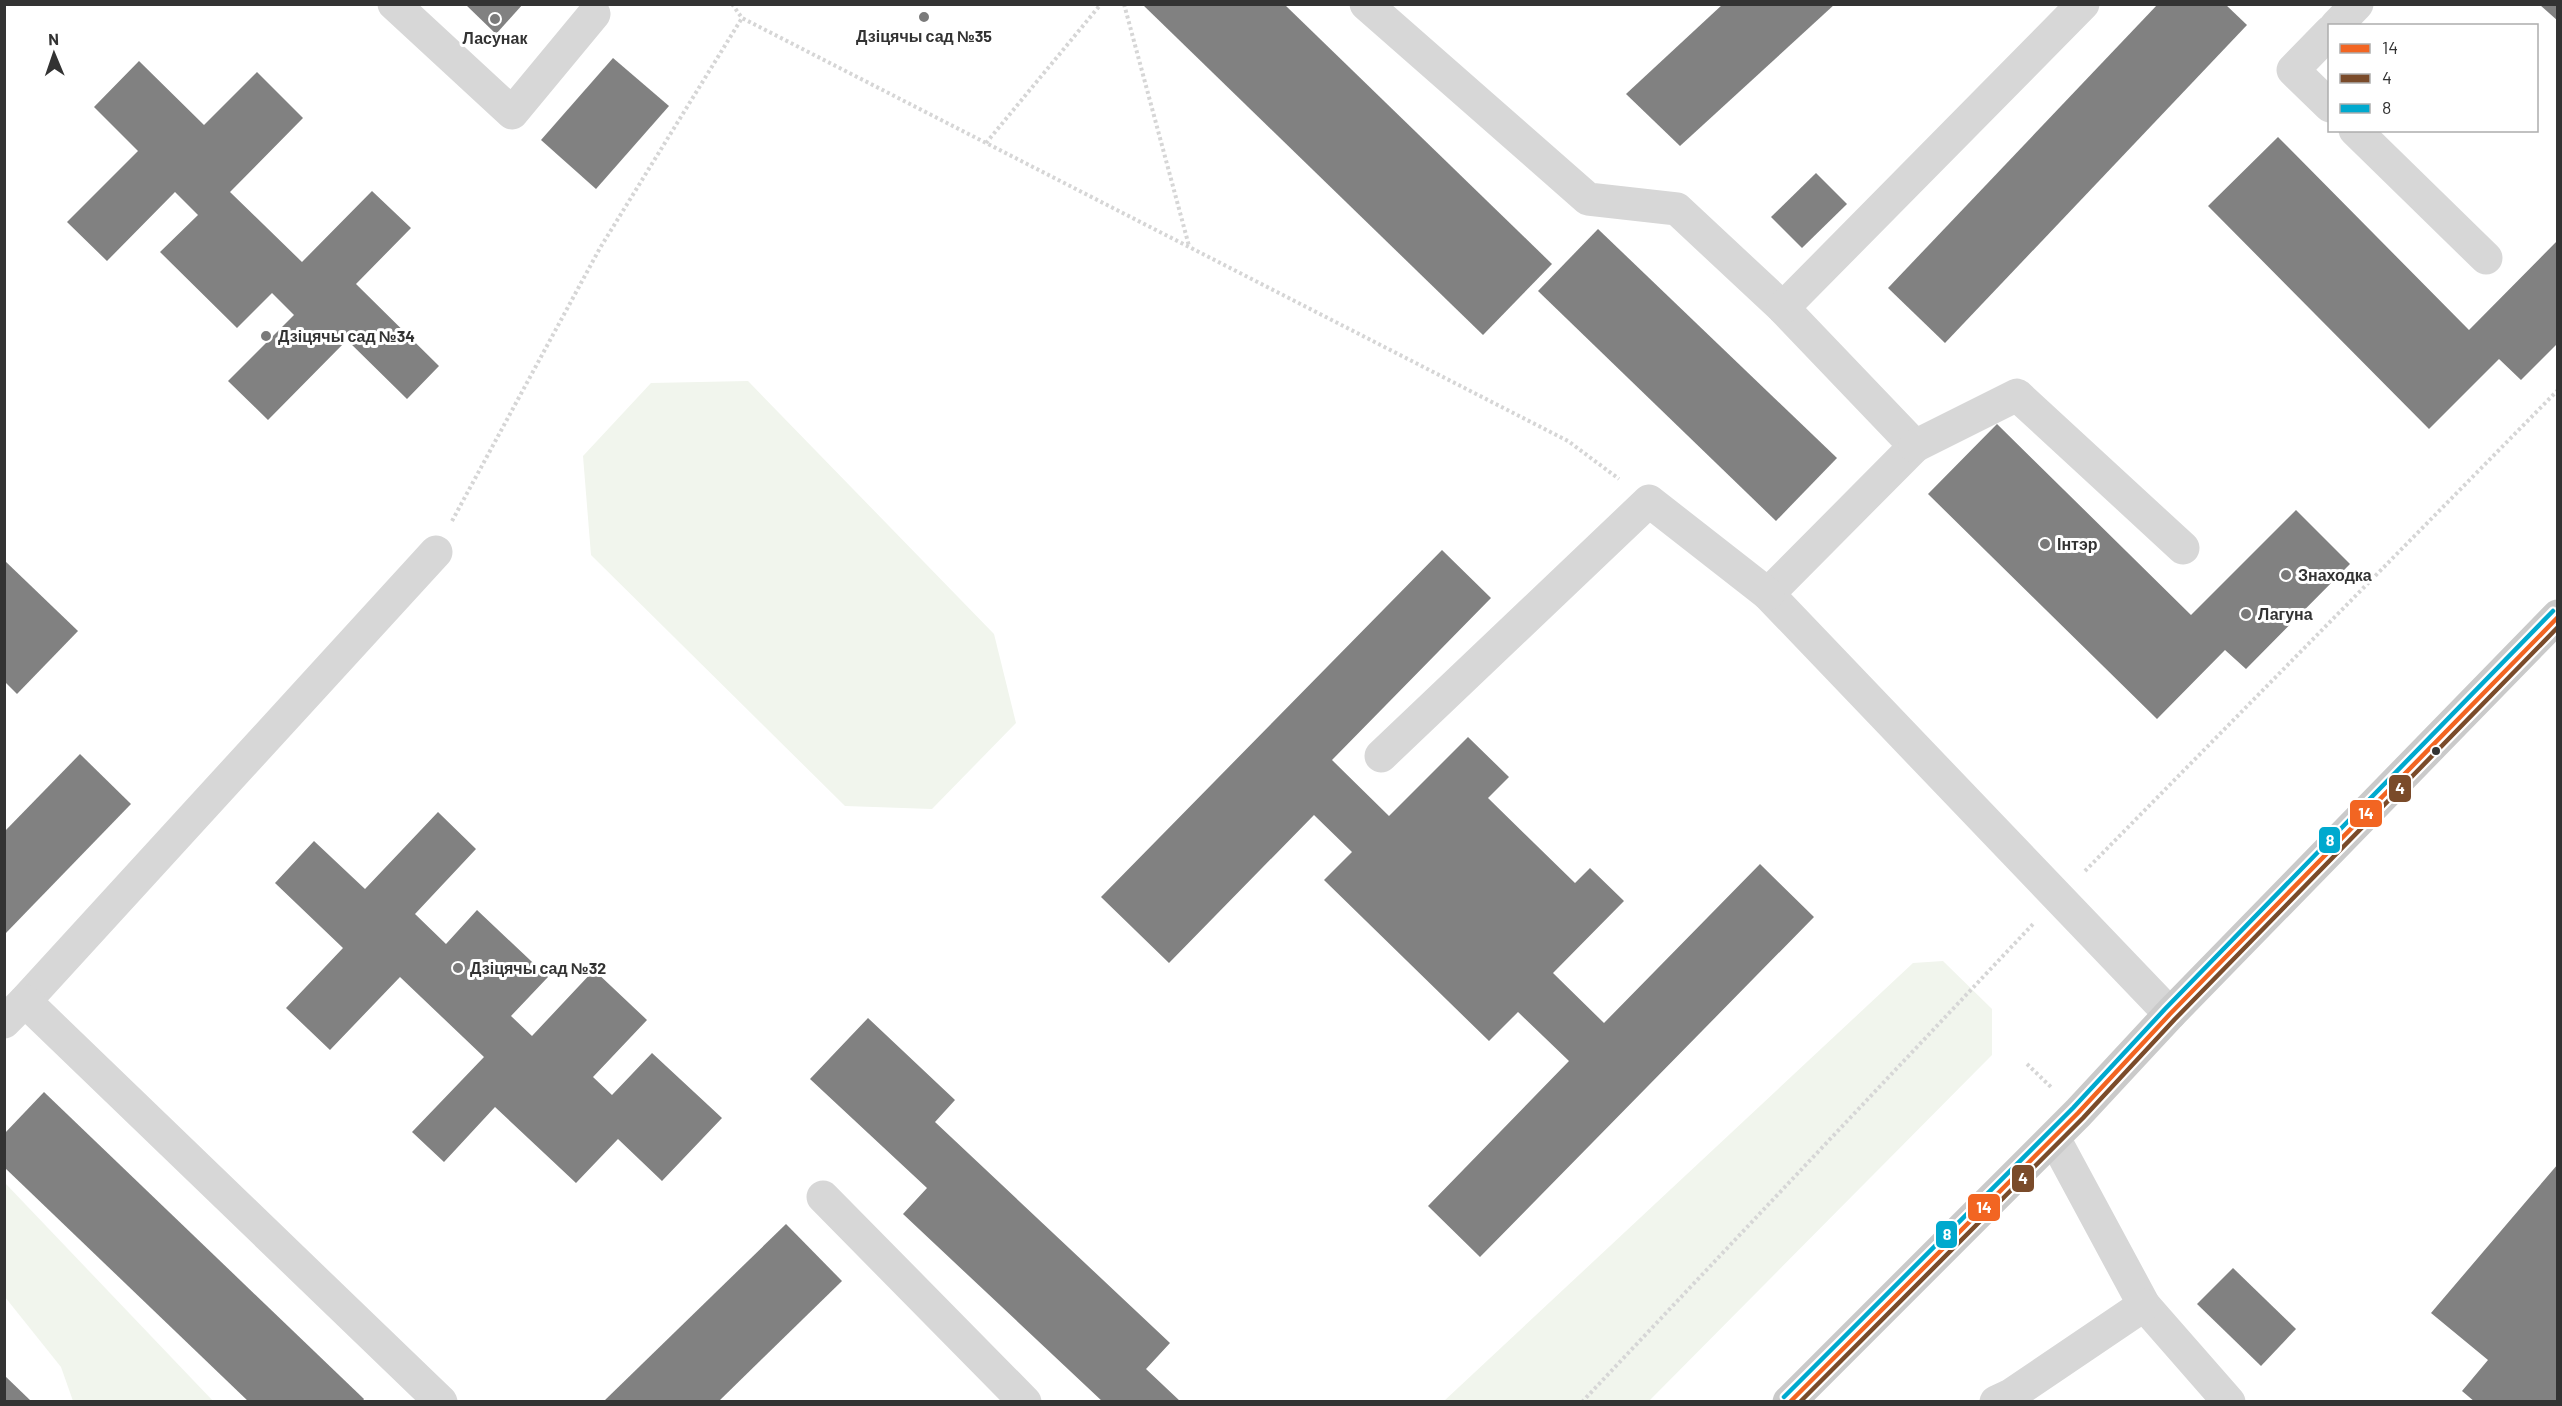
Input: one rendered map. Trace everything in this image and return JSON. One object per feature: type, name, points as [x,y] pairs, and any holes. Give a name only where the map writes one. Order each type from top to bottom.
[{"type":"main road","points":[[1789,1401],[2054,1138],[2169,1014],[2558,616]]},
{"type":"lane","points":[[394,4],[512,113],[594,14]]},
{"type":"lane","points":[[1366,4],[1588,199],[1677,209],[1783,308],[1915,446]]},
{"type":"lane","points":[[1783,308],[2083,4]]},
{"type":"lane","points":[[2338,24],[2357,4]]},
{"type":"lane","points":[[2328,34],[2293,70],[2328,104]]},
{"type":"lane","points":[[2357,132],[2486,258]]},
{"type":"lane","points":[[1768,594],[1915,446],[2017,395],[2183,548]]},
{"type":"lane","points":[[1381,756],[1649,501],[1768,594],[2169,1014]]},
{"type":"lane","points":[[436,552],[15,1012],[441,1401]]},
{"type":"lane","points":[[2054,1138],[2144,1305],[2229,1401]]},
{"type":"lane","points":[[823,1197],[1025,1401]]},
{"type":"lane","points":[[1996,1401],[2011,1395],[2144,1305]]},
{"type":"path","points":[[732,4],[742,18],[1568,441],[1649,501]]},
{"type":"path","points":[[986,142],[1101,4]]},
{"type":"path","points":[[1124,4],[1190,247]]},
{"type":"path","points":[[436,552],[600,248],[742,18]]},
{"type":"shaded area","points":[[748,381],[994,634],[1016,723],[932,809],[845,806],[591,555],[583,456],[651,383]]},
{"type":"shaded area","points":[[1943,961],[1992,1009],[1992,1055],[1649,1401],[1444,1401],[1913,963]]},
{"type":"shaded area","points":[[5,1183],[213,1401],[73,1401],[61,1367],[5,1297]]},
{"type":"building","name":"Ласунак","points":[[465,4],[523,4],[496,34]]},
{"type":"building","points":[[1142,4],[1284,4],[1552,264],[1483,335]]},
{"type":"building","points":[[1723,4],[1835,4],[1680,146],[1626,94]]},
{"type":"building","points":[[2158,4],[2225,4],[2247,25],[1945,343],[1888,288]]},
{"type":"building","points":[[2539,4],[2558,4],[2558,21]]},
{"type":"building","points":[[613,58],[669,106],[596,189],[541,140]]},
{"type":"building","points":[[139,61],[204,125],[257,72],[303,118],[230,192],[302,262],[372,191],[411,228],[356,284],[439,366],[407,399],[347,340],[268,420],[228,381],[294,315],[272,293],[237,328],[160,252],[198,215],[175,192],[107,261],[67,222],[138,151],[94,107]]},
{"type":"building","points":[[2278,137],[2469,330],[2558,240],[2558,343],[2521,380],[2499,359],[2429,429],[2208,206]]},
{"type":"building","points":[[1816,173],[1847,204],[1802,248],[1771,217]]},
{"type":"building","points":[[1598,229],[1837,458],[1776,521],[1538,291]]},
{"type":"building","points":[[1997,424],[2191,615],[2296,510],[2350,564],[2246,669],[2225,650],[2157,719],[1928,494]]},
{"type":"building","points":[[1442,550],[1491,598],[1332,760],[1389,816],[1468,737],[1509,777],[1488,798],[1575,883],[1590,868],[1624,901],[1553,973],[1604,1023],[1760,864],[1814,917],[1480,1257],[1428,1206],[1569,1061],[1518,1012],[1489,1041],[1324,880],[1352,852],[1314,815],[1169,963],[1101,897]]},
{"type":"building","points":[[4,560],[78,631],[17,694],[4,681]]},
{"type":"building","points":[[80,754],[131,804],[4,935],[4,832]]},
{"type":"building","points":[[438,812],[476,849],[415,914],[446,944],[477,910],[548,977],[511,1016],[532,1036],[594,970],[647,1020],[593,1077],[612,1095],[652,1053],[722,1118],[662,1181],[618,1139],[576,1183],[495,1107],[444,1162],[412,1132],[484,1057],[400,977],[330,1050],[286,1008],[343,948],[275,883],[314,841],[365,889]]},
{"type":"building","points":[[868,1018],[955,1100],[935,1122],[1170,1343],[1146,1369],[1181,1402],[1103,1402],[903,1214],[927,1188],[810,1079]]},
{"type":"building","points":[[44,1092],[364,1399],[362,1402],[249,1402],[4,1167],[4,1134]]},
{"type":"building","points":[[2558,1164],[2558,1402],[2475,1402],[2462,1391],[2488,1360],[2431,1313]]},
{"type":"building","points":[[786,1224],[842,1281],[718,1402],[603,1402]]},
{"type":"building","points":[[2233,1268],[2296,1329],[2261,1366],[2197,1304]]},
{"type":"building","points":[[4,1375],[32,1402],[4,1402]]},
{"type":"transit line","name":"8","points":[[1784,1397],[2073,1108],[2165,1009],[2553,611]]},
{"type":"transit line","name":"14","points":[[1790,1402],[2078,1113],[2170,1014],[2558,617]]},
{"type":"transit line","name":"4","points":[[1800,1402],[2083,1118],[2175,1019],[2558,627]]},
{"type":"place","name":"Дзіцячы сад №35","points":[[924,17]]},
{"type":"place","name":"Ласунак","points":[[495,19]]},
{"type":"place","name":"Дзіцячы сад №34","points":[[266,336]]},
{"type":"place","name":"Інтэр","points":[[2045,544]]},
{"type":"place","name":"Знаходка","points":[[2286,575]]},
{"type":"place","name":"Лагуна","points":[[2246,614]]},
{"type":"place","name":"Дзіцячы сад №32","points":[[458,968]]}]
